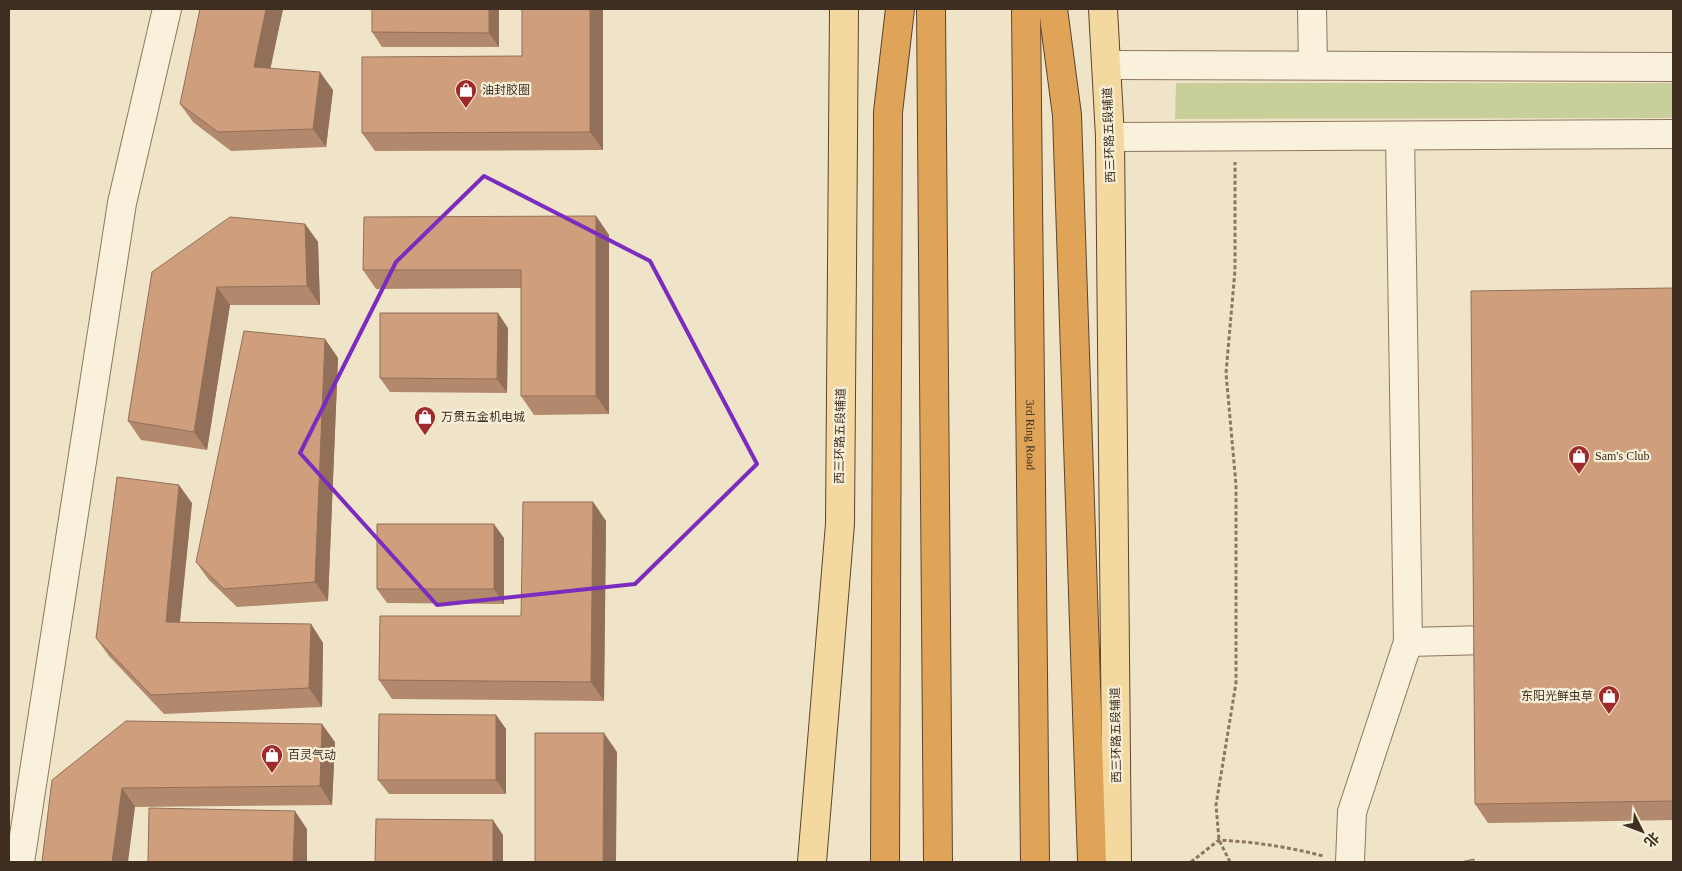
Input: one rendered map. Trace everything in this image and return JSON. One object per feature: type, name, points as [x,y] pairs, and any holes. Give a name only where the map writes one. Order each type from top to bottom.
[{"type":"highway","points":[[885,862],[888,112],[900,9]]},
{"type":"highway","points":[[931,9],[938,862]]},
{"type":"highway","name":"3rd Ring Road","points":[[1026,9],[1035,862]]},
{"type":"highway","points":[[1053,9],[1067,115],[1092,862]]},
{"type":"main road","name":"西三环路五段辅道","points":[[812,862],[840,524],[844,9]]},
{"type":"main road","name":"西三环路五段辅道","points":[[1103,9],[1110,137],[1117,862]]},
{"type":"street","points":[[18,846],[122,203],[166,9]]},
{"type":"street","points":[[1312,9],[1312,65]]},
{"type":"street","points":[[1107,65],[1673,66]]},
{"type":"street","points":[[1110,137],[1673,134]]},
{"type":"street","points":[[1338,860],[1408,642],[1400,136]]},
{"type":"street","points":[[1408,642],[1487,640]]},
{"type":"street","points":[[1352,812],[1368,862]]},
{"type":"path","points":[[1230,862],[1219,840],[1216,805],[1236,683],[1236,485],[1226,373],[1235,270],[1235,136]]},
{"type":"path","points":[[1191,862],[1219,840],[1257,842],[1338,860]]},
{"type":"highlighted area","points":[[484,176],[650,261],[757,464],[635,584],[437,605],[300,453],[396,262]]},
{"type":"green space","points":[[1176,83],[1673,83],[1673,118],[1175,119]]},
{"type":"building","points":[[200,9],[266,9],[254,67],[320,72],[313,129],[218,132],[180,104]]},
{"type":"building","points":[[372,9],[489,9],[489,33],[372,32]]},
{"type":"building","points":[[522,9],[590,9],[590,132],[362,133],[362,57],[522,56]]},
{"type":"building","points":[[596,216],[596,396],[521,396],[521,270],[363,270],[364,217]]},
{"type":"building","points":[[230,217],[305,224],[307,286],[217,287],[194,432],[128,421],[152,272]]},
{"type":"building","name":"Sam's Club","points":[[1673,288],[1673,801],[1475,804],[1471,291]]},
{"type":"building","points":[[380,313],[498,313],[497,379],[380,378]]},
{"type":"building","points":[[244,331],[325,339],[315,582],[224,589],[196,562]]},
{"type":"building","points":[[117,477],[179,485],[166,622],[311,624],[309,688],[151,695],[96,638]]},
{"type":"building","points":[[523,502],[593,502],[591,682],[379,680],[380,616],[521,616]]},
{"type":"building","points":[[377,524],[494,524],[494,589],[377,589]]},
{"type":"building","points":[[379,714],[496,715],[496,780],[378,780]]},
{"type":"building","points":[[126,721],[322,724],[320,786],[122,788],[112,862],[42,862],[52,780]]},
{"type":"building","points":[[535,733],[604,733],[603,862],[535,862]]},
{"type":"building","points":[[149,808],[295,811],[293,862],[148,862]]},
{"type":"building","points":[[376,819],[493,820],[493,862],[375,862]]},
{"type":"building","points":[[1474,859],[1474,862],[1461,862]]},
{"type":"place","name":"油封胶圈","points":[[466,109]]},
{"type":"place","name":"万贯五金机电城","points":[[425,436]]},
{"type":"place","name":"Sam's Club","points":[[1579,475]]},
{"type":"place","name":"东阳光鲜虫草","points":[[1609,715]]},
{"type":"place","name":"百灵气动","points":[[272,774]]}]
